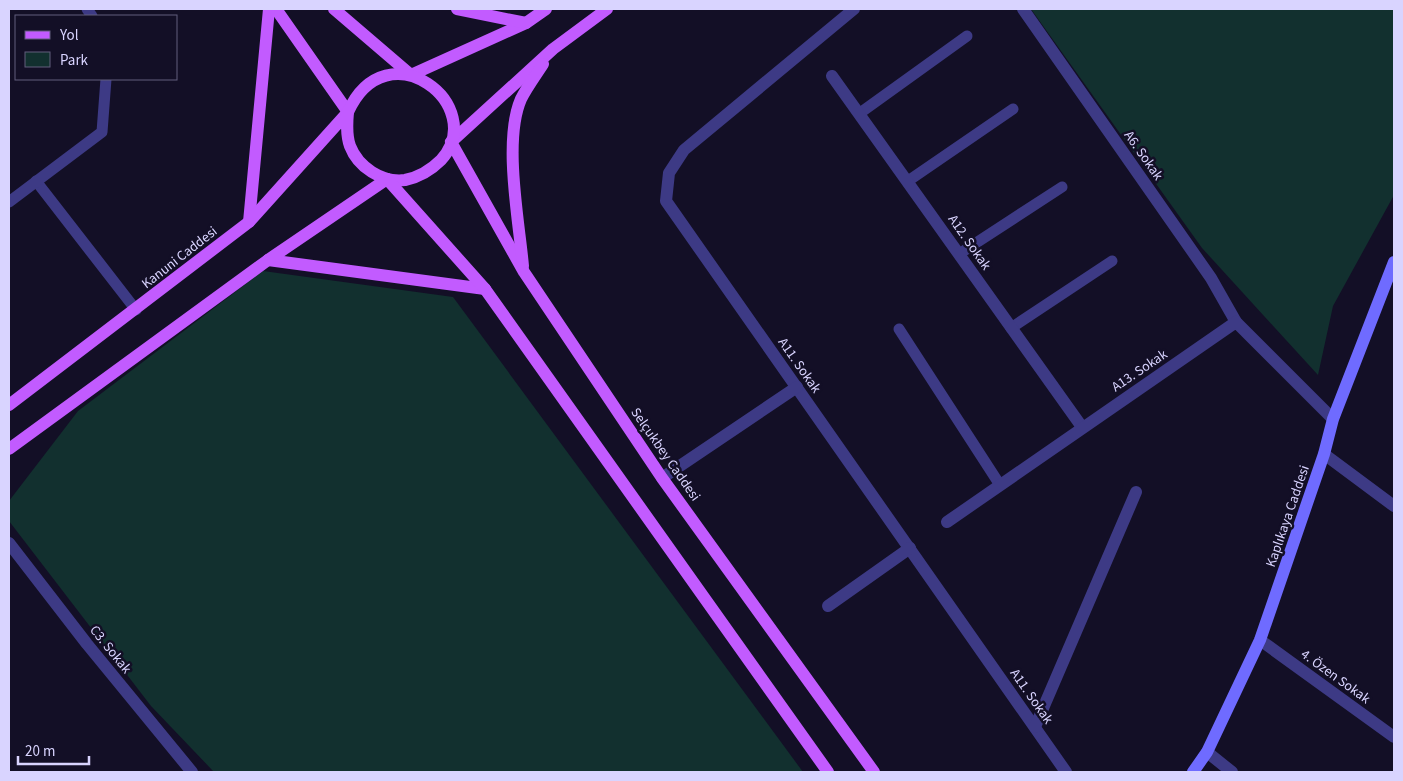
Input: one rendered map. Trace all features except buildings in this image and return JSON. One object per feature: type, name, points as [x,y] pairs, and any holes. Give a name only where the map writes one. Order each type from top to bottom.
[{"type":"main road","points":[[249,222],[269,9]]},
{"type":"main road","points":[[276,9],[348,112]]},
{"type":"main road","points":[[334,9],[411,75]]},
{"type":"main road","points":[[456,9],[526,23]]},
{"type":"main road","points":[[411,75],[526,23],[546,9]]},
{"type":"main road","points":[[451,142],[553,49],[607,9]]},
{"type":"main road","points":[[524,272],[514,175],[513,127],[521,99],[553,49]]},
{"type":"main road","points":[[395,73],[411,75],[427,81],[440,93],[449,108],[453,125],[451,142],[444,156],[433,168],[419,176],[403,180],[387,179],[371,172],[359,161],[350,146],[346,129],[348,112],[355,97],[373,81],[395,73]]},
{"type":"main road","name":"Kanuni Caddesi","points":[[9,405],[249,222],[348,112]]},
{"type":"main road","name":"Selçukbey Caddesi","points":[[451,142],[524,272],[662,478],[874,772]]},
{"type":"main road","points":[[9,449],[268,260],[387,179]]},
{"type":"main road","points":[[387,179],[485,289],[828,772]]},
{"type":"main road","points":[[268,260],[485,289]]},
{"type":"main road","name":"Kaplıkaya Caddesi","points":[[1193,772],[1207,752],[1260,640],[1324,454],[1333,419],[1394,262]]},
{"type":"street","name":"A11. Sokak","points":[[854,9],[684,150],[669,173],[666,201],[1066,772]]},
{"type":"street","name":"A6. Sokak","points":[[1023,9],[1211,278],[1236,322]]},
{"type":"street","name":"A12. Sokak","points":[[832,76],[860,112],[1082,427]]},
{"type":"street","points":[[1236,322],[1333,419]]},
{"type":"street","name":"A13. Sokak","points":[[947,522],[1236,322]]},
{"type":"street","points":[[662,478],[797,387]]},
{"type":"street","points":[[1324,454],[1394,506]]},
{"type":"street","points":[[1035,727],[1136,492]]},
{"type":"street","name":"C3. Sokak","points":[[9,543],[87,644],[192,772]]},
{"type":"street","points":[[828,606],[910,548]]},
{"type":"street","name":"4. Özen Sokak","points":[[1260,640],[1394,737]]},
{"type":"street","points":[[1207,752],[1232,772]]},
{"type":"lane","points":[[860,112],[967,36]]},
{"type":"lane","points":[[9,202],[102,132],[106,80]]},
{"type":"lane","points":[[908,181],[1013,109]]},
{"type":"lane","points":[[36,181],[136,310]]},
{"type":"lane","points":[[959,254],[1062,187]]},
{"type":"lane","points":[[1011,328],[1112,261]]},
{"type":"lane","points":[[899,329],[1000,485]]},
{"type":"green space","points":[[1031,9],[1394,9],[1394,195],[1333,306],[1318,375],[1202,248]]},
{"type":"green space","points":[[263,271],[453,297],[803,772],[214,772],[151,706],[9,521],[9,501],[78,411]]}]
